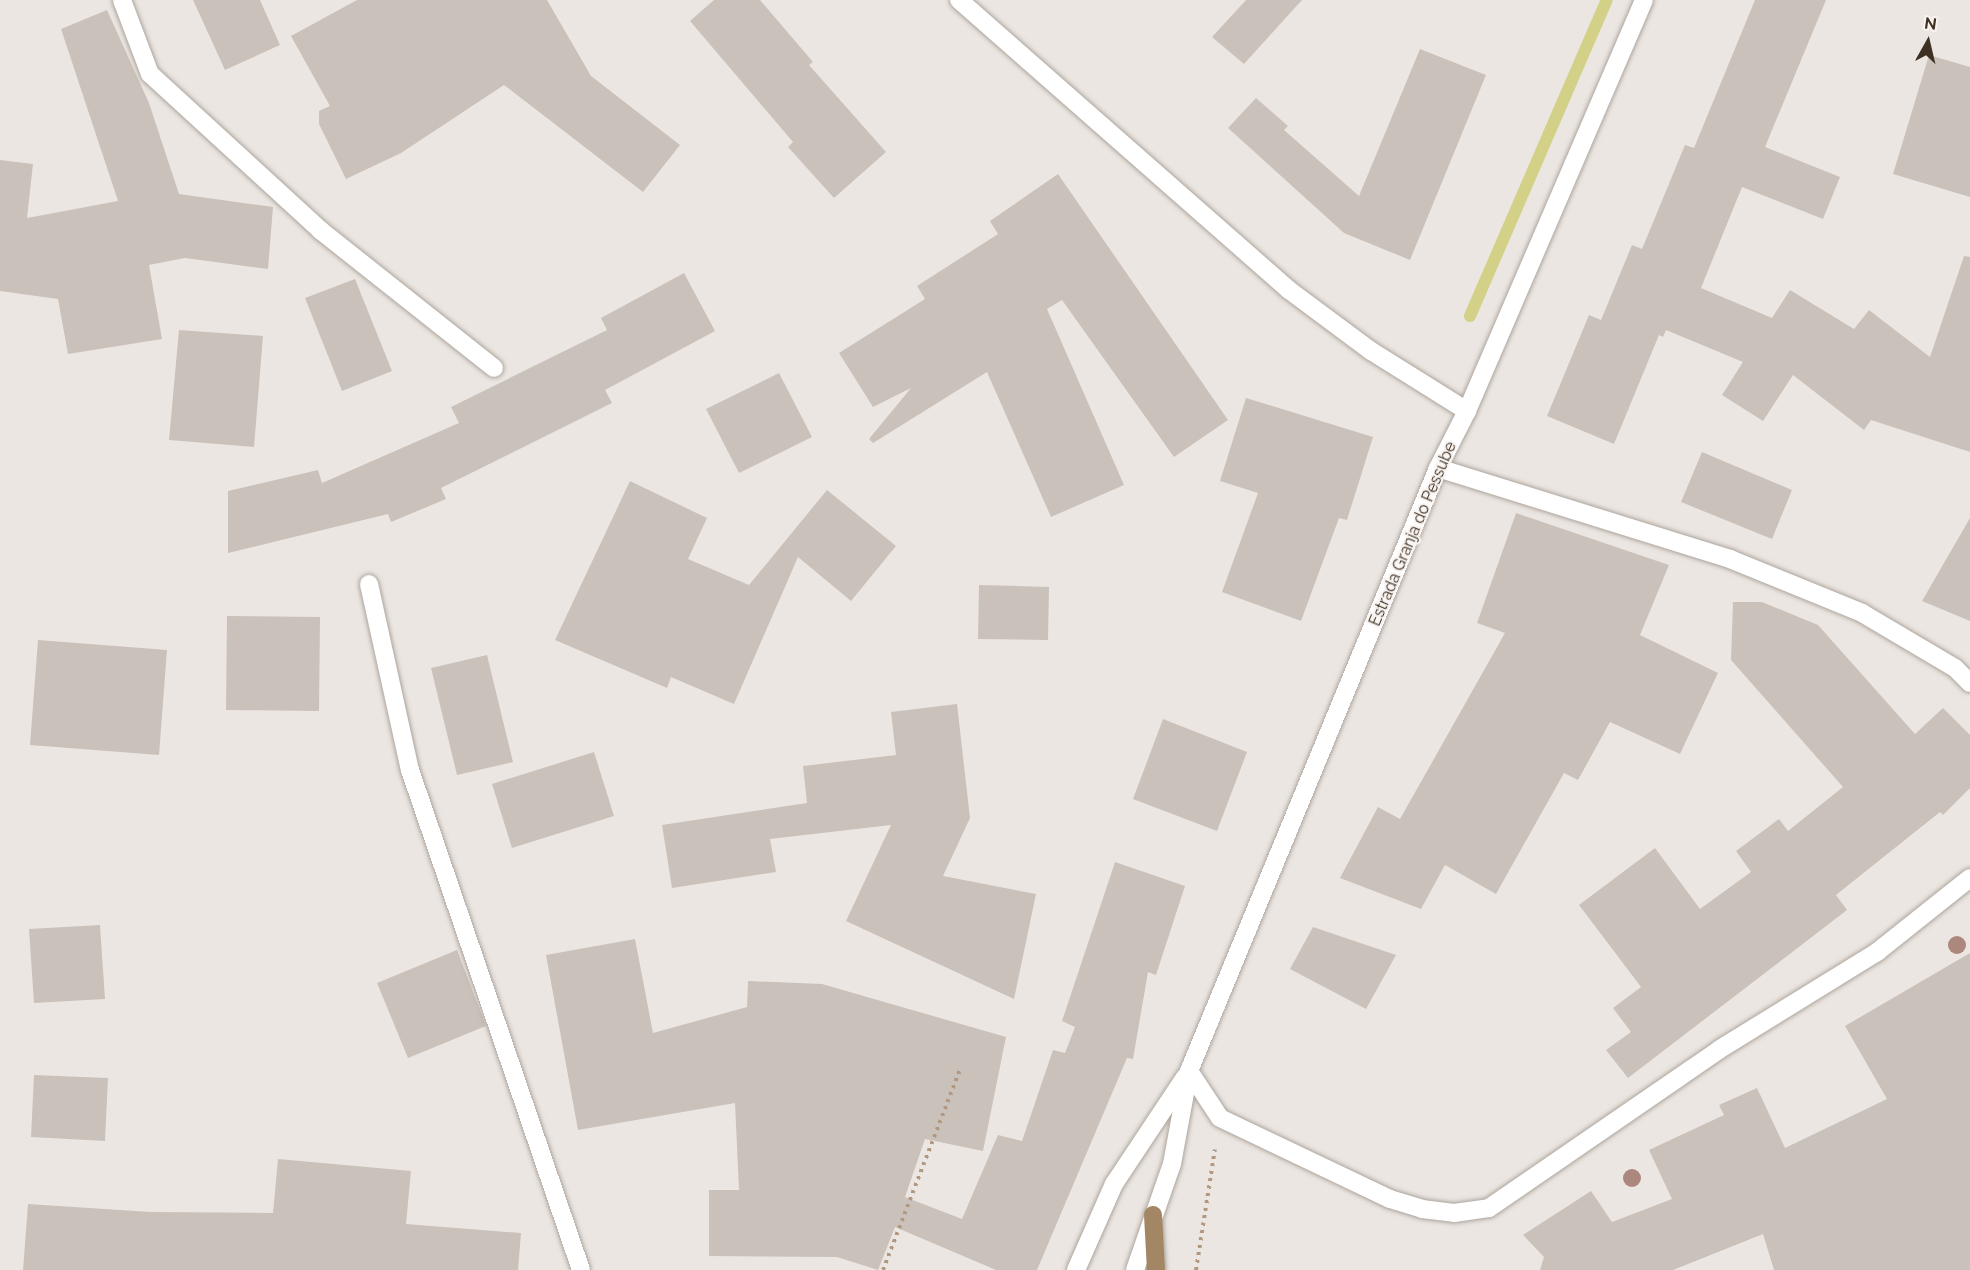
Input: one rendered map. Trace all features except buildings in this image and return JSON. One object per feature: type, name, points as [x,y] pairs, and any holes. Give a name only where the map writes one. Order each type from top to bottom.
[{"type":"main road","points":[[1153,1215],[1156,1270]]},
{"type":"street","points":[[122,0],[150,74],[320,230],[494,368]]},
{"type":"street","points":[[959,0],[1289,290],[1371,351],[1467,411]]},
{"type":"street","name":"Estrada Granja do Pessube","points":[[1076,1270],[1114,1184],[1189,1071],[1438,468],[1467,411],[1644,0]]},
{"type":"street","points":[[1438,468],[1730,559],[1862,613],[1955,668],[1970,683]]},
{"type":"street","points":[[369,584],[410,770],[581,1270]]},
{"type":"street","points":[[1189,1071],[1220,1118],[1400,1202],[1454,1213],[1489,1208],[1720,1049],[1878,952],[1970,878]]},
{"type":"street","name":"Estrada Granja do Pessube","points":[[1136,1270],[1172,1164],[1189,1071]]},
{"type":"path","points":[[883,1270],[961,1066]]},
{"type":"path","points":[[1196,1270],[1220,1118]]},
{"type":"waterway","points":[[1470,316],[1607,0]]}]
